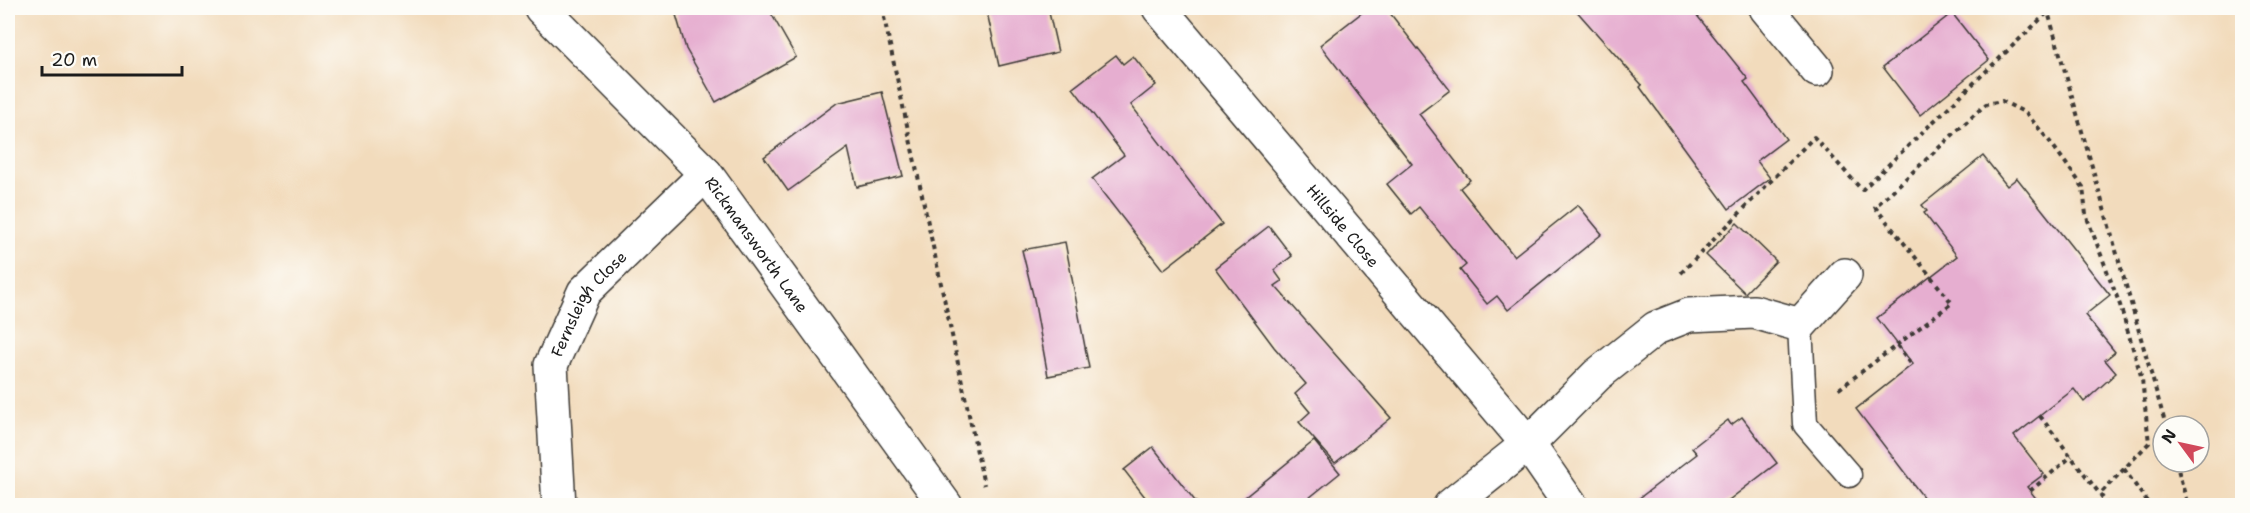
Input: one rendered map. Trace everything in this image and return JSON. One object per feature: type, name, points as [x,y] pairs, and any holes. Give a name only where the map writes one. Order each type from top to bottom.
[{"type":"street","name":"Rickmansworth Lane","points":[[541,8],[706,174],[946,506]]},
{"type":"street","name":"Hillside Close","points":[[1159,8],[1528,444],[1571,506]]},
{"type":"street","points":[[1766,8],[1817,70]]},
{"type":"street","name":"Fernsleigh Close","points":[[559,506],[551,365],[584,292],[706,174]]},
{"type":"street","points":[[1450,506],[1528,444],[1597,375],[1656,328],[1689,315],[1754,312],[1800,325],[1845,275]]},
{"type":"lane","points":[[1800,325],[1805,424],[1849,475]]},
{"type":"path","points":[[882,8],[986,494]]},
{"type":"path","points":[[1656,328],[1658,293],[1699,257],[1814,137],[1862,190],[2049,10],[2163,414]]},
{"type":"path","points":[[1805,400],[1832,395],[1952,303],[1875,207],[1986,104],[2002,100],[2026,113],[2083,188],[2086,215],[2120,305],[2142,379],[2149,443],[2100,494]]},
{"type":"path","points":[[1897,345],[1912,365]]},
{"type":"path","points":[[2040,416],[2109,506]]},
{"type":"path","points":[[2030,491],[2072,456]]},
{"type":"path","points":[[2124,469],[2150,506]]},
{"type":"path","points":[[2179,474],[2188,506],[2242,504]]},
{"type":"building","points":[[674,8],[768,8],[796,57],[716,102],[686,49]]},
{"type":"building","points":[[986,8],[1048,8],[1058,52],[999,66]]},
{"type":"building","points":[[1368,8],[1386,8],[1450,90],[1419,114],[1470,180],[1460,188],[1514,256],[1578,205],[1602,234],[1508,310],[1497,296],[1487,304],[1460,270],[1466,265],[1419,207],[1411,214],[1387,184],[1412,164],[1320,45]]},
{"type":"building","points":[[1574,8],[1691,8],[1748,79],[1744,82],[1786,139],[1757,161],[1770,178],[1729,209],[1640,87],[1642,85]]},
{"type":"building","points":[[1952,13],[1989,60],[1920,115],[1883,67]]},
{"type":"building","points":[[1116,55],[1123,64],[1133,56],[1156,85],[1131,105],[1222,224],[1163,270],[1092,179],[1124,155],[1073,88]]},
{"type":"building","points":[[882,92],[903,176],[857,187],[848,148],[788,191],[764,157],[837,103]]},
{"type":"building","points":[[1983,156],[2007,186],[2017,178],[2110,295],[2085,315],[2115,352],[2105,360],[2116,373],[2084,402],[2074,389],[2014,436],[2044,474],[2027,487],[2042,506],[1930,506],[1856,409],[1913,364],[1877,318],[1957,256],[1924,213],[1927,211],[1922,205]]},
{"type":"building","points":[[1737,223],[1776,261],[1745,293],[1706,255]]},
{"type":"building","points":[[1269,226],[1292,256],[1274,270],[1282,281],[1275,286],[1391,418],[1335,463],[1299,422],[1310,412],[1295,394],[1306,384],[1274,347],[1215,268]]},
{"type":"building","points":[[1065,242],[1089,368],[1048,376],[1034,299],[1022,250]]},
{"type":"building","points":[[1742,417],[1777,463],[1721,506],[1629,506],[1697,454],[1692,448],[1728,420],[1731,425]]},
{"type":"building","points":[[1314,441],[1340,473],[1299,506],[1234,506]]},
{"type":"building","points":[[1153,447],[1199,506],[1152,506],[1124,470]]}]
